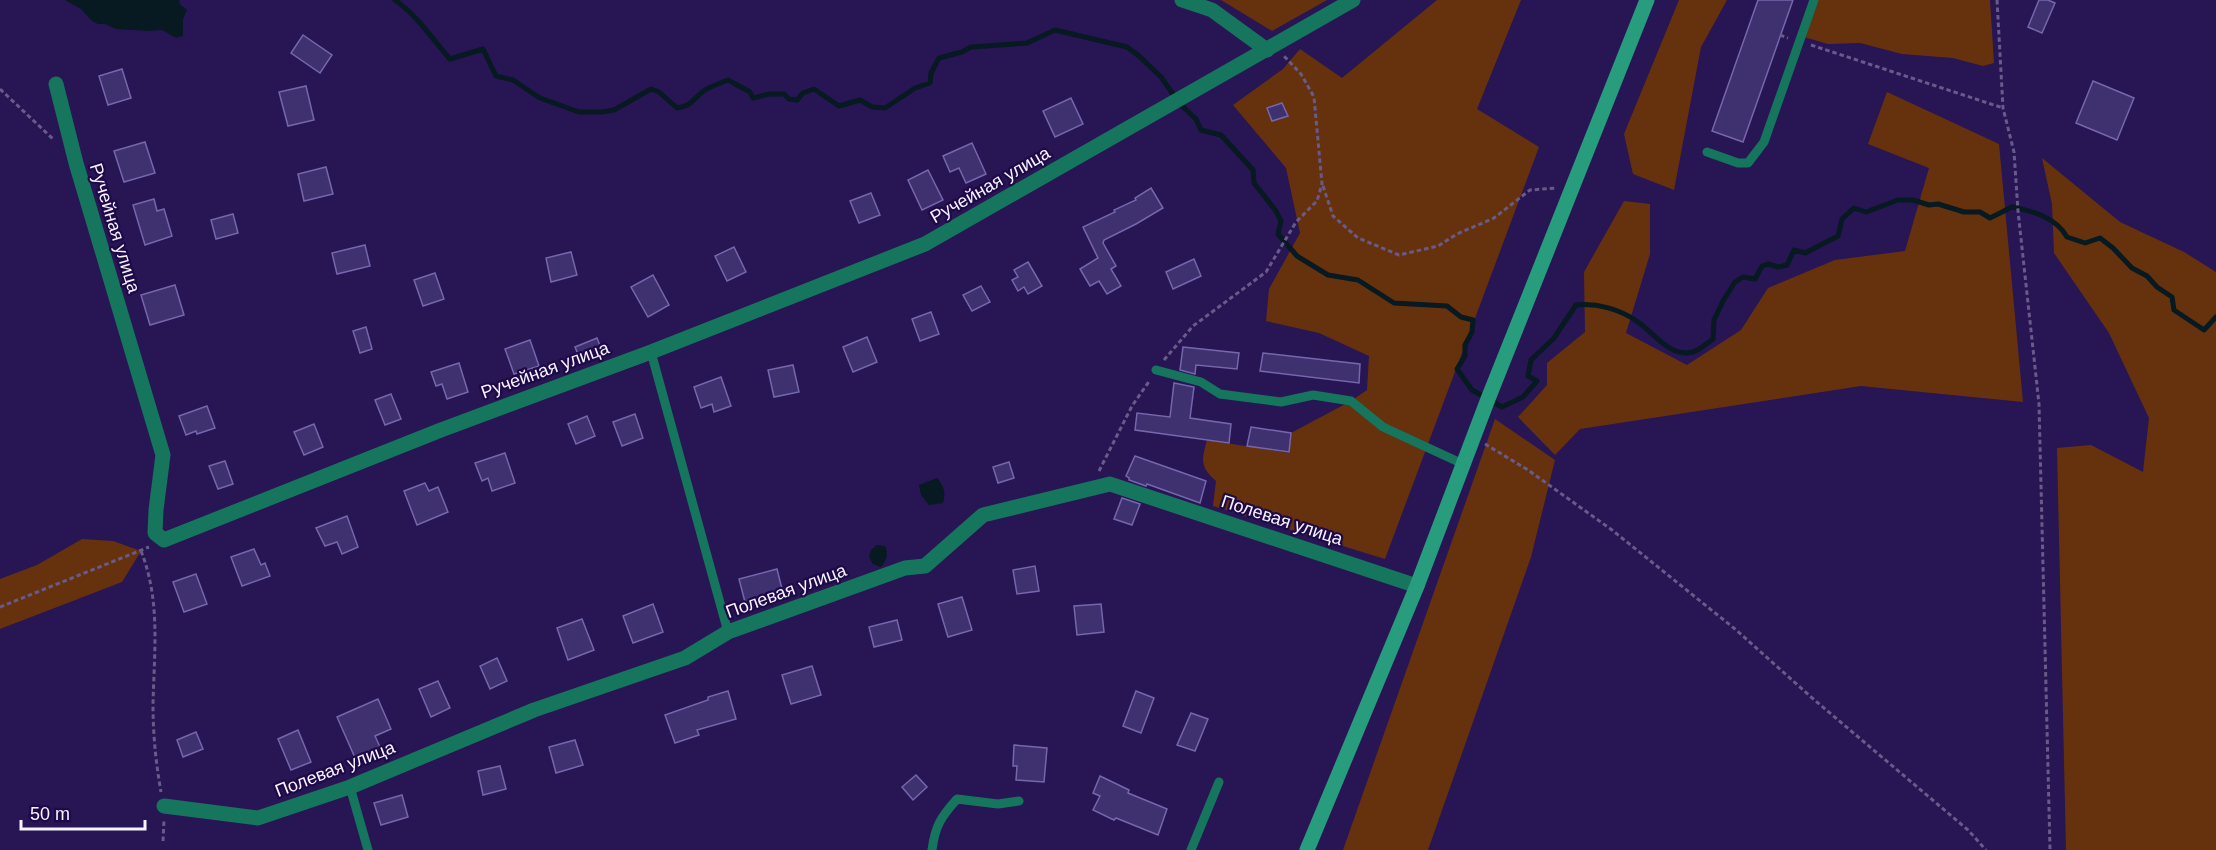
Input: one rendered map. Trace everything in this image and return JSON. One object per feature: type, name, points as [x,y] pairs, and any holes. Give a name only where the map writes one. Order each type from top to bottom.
[{"type":"main road","points":[[1307,850],[1417,586],[1473,437],[1647,0]]},
{"type":"street","points":[[1182,0],[1212,10],[1271,47]]},
{"type":"street","name":"Ручейная улица","points":[[56,84],[76,164],[163,455],[155,533],[164,540],[441,430],[651,352],[925,244],[1353,0]]},
{"type":"street","name":"Полевая улица","points":[[164,806],[258,818],[350,787],[534,710],[685,658],[728,632],[905,568],[925,566],[983,515],[1110,484],[1417,586]]},
{"type":"lane","points":[[1707,152],[1738,163],[1748,163],[1764,142],[1814,0]]},
{"type":"lane","points":[[651,352],[728,632]]},
{"type":"lane","points":[[1156,370],[1201,382],[1220,394],[1281,402],[1313,395],[1351,401],[1383,427],[1463,464]]},
{"type":"lane","points":[[1191,850],[1219,782]]},
{"type":"lane","points":[[350,787],[369,850]]},
{"type":"lane","points":[[932,850],[934,832],[942,817],[957,799],[998,804],[1019,801]]},
{"type":"path","points":[[1997,0],[2003,108],[2014,152],[2018,211],[2039,404],[2050,850]]},
{"type":"path","points":[[1799,42],[2003,108]]},
{"type":"path","points":[[1271,47],[1301,74],[1314,98],[1322,184],[1333,216],[1358,238],[1398,255],[1438,246],[1457,234],[1494,219],[1530,190],[1571,188]]},
{"type":"path","points":[[0,89],[76,164]]},
{"type":"path","points":[[1090,489],[1132,406],[1156,370],[1193,326],[1266,273],[1296,222],[1317,201],[1322,184]]},
{"type":"path","points":[[1473,437],[1528,470],[1612,530],[1709,608],[1810,698],[1968,830],[1986,850]]},
{"type":"path","points":[[0,607],[164,540]]},
{"type":"path","points":[[141,551],[149,572],[155,615],[153,708],[156,764],[164,806],[163,841]]},
{"type":"shaded area","points":[[1221,0],[1327,0],[1272,31]]},
{"type":"shaded area","points":[[1437,0],[1521,0],[1477,109],[1539,147],[1385,559],[1213,506],[1216,481],[1204,467],[1203,462],[1207,440],[1289,453],[1291,433],[1367,390],[1369,356],[1319,333],[1266,321],[1269,289],[1300,233],[1286,168],[1233,105],[1283,69],[1300,49],[1342,78]]},
{"type":"shaded area","points":[[1679,0],[1727,0],[1701,47],[1674,190],[1633,174],[1624,134]]},
{"type":"shaded area","points":[[1817,0],[1990,0],[1994,63],[1983,66],[1953,58],[1902,54],[1860,43],[1828,44],[1804,37]]},
{"type":"shaded area","points":[[1887,92],[1999,144],[2023,402],[1861,386],[1580,429],[1555,455],[1518,417],[1547,385],[1547,363],[1585,332],[1584,272],[1624,201],[1650,204],[1650,254],[1626,333],[1687,365],[1741,330],[1768,288],[1835,260],[1905,251],[1929,168],[1868,144]]},
{"type":"shaded area","points":[[2042,158],[2120,222],[2184,252],[2216,272],[2216,850],[2066,850],[2057,448],[2091,445],[2143,472],[2149,418],[2109,333],[2054,253],[2052,204]]},
{"type":"shaded area","points":[[1495,419],[1555,460],[1531,557],[1428,850],[1343,850]]},
{"type":"shaded area","points":[[82,539],[113,541],[141,551],[122,582],[0,629],[0,579],[37,565]]},
{"type":"water","points":[[65,0],[179,0],[187,10],[183,19],[183,36],[176,38],[162,30],[116,29],[105,24],[98,24],[81,9]]},
{"type":"water","points":[[937,478],[944,490],[943,503],[929,505],[921,495],[919,485]]},
{"type":"water","points":[[877,545],[885,546],[887,552],[881,567],[873,564],[869,557],[871,550]]},
{"type":"building","points":[[1758,0],[1793,0],[1743,142],[1712,131]]},
{"type":"building","points":[[2039,0],[2055,3],[2042,33],[2028,27]]},
{"type":"building","points":[[303,35],[332,55],[320,73],[291,53]]},
{"type":"building","points":[[122,69],[131,98],[108,105],[99,76]]},
{"type":"building","points":[[2093,81],[2134,98],[2117,140],[2076,123]]},
{"type":"building","points":[[306,86],[314,120],[288,126],[279,92]]},
{"type":"building","points":[[1071,98],[1083,124],[1055,137],[1043,111]]},
{"type":"building","points":[[1282,103],[1288,116],[1272,121],[1267,108]]},
{"type":"building","points":[[145,142],[155,173],[124,182],[114,151]]},
{"type":"building","points":[[972,143],[986,174],[966,183],[959,168],[950,172],[943,156]]},
{"type":"building","points":[[326,167],[333,194],[304,201],[298,174]]},
{"type":"building","points":[[928,170],[943,200],[922,210],[908,180]]},
{"type":"building","points":[[1151,188],[1163,208],[1104,240],[1103,243],[1116,266],[1111,269],[1121,286],[1107,294],[1099,281],[1090,286],[1080,269],[1098,258],[1083,227],[1136,200],[1135,198]]},
{"type":"building","points":[[871,193],[880,215],[859,223],[850,201]]},
{"type":"building","points":[[154,199],[157,211],[164,209],[172,236],[145,245],[133,205]]},
{"type":"building","points":[[233,214],[238,233],[216,239],[211,220]]},
{"type":"building","points":[[365,245],[370,266],[337,274],[332,253]]},
{"type":"building","points":[[734,247],[746,272],[727,281],[715,256]]},
{"type":"building","points":[[571,252],[577,275],[551,282],[546,258]]},
{"type":"building","points":[[1194,259],[1201,276],[1173,289],[1166,272]]},
{"type":"building","points":[[1028,262],[1042,286],[1028,294],[1024,287],[1018,291],[1012,280],[1018,277],[1014,270]]},
{"type":"building","points":[[435,273],[444,299],[423,306],[414,280]]},
{"type":"building","points":[[653,275],[669,305],[648,317],[631,287]]},
{"type":"building","points":[[175,285],[184,315],[150,325],[141,295]]},
{"type":"building","points":[[981,286],[990,302],[972,311],[963,295]]},
{"type":"building","points":[[931,312],[939,334],[920,341],[912,319]]},
{"type":"building","points":[[366,327],[372,349],[360,353],[353,331]]},
{"type":"building","points":[[867,337],[877,362],[853,372],[843,347]]},
{"type":"building","points":[[597,338],[603,353],[581,362],[575,347]]},
{"type":"building","points":[[530,340],[539,366],[514,374],[505,349]]},
{"type":"building","points":[[1183,347],[1239,353],[1237,369],[1196,365],[1195,374],[1180,370]]},
{"type":"building","points":[[1263,353],[1360,364],[1359,383],[1260,371]]},
{"type":"building","points":[[459,363],[468,392],[447,399],[442,384],[436,386],[431,372]]},
{"type":"building","points":[[793,365],[799,392],[774,397],[768,370]]},
{"type":"building","points":[[721,377],[731,406],[714,412],[712,404],[701,408],[694,387]]},
{"type":"building","points":[[1174,383],[1194,387],[1190,418],[1231,424],[1229,443],[1135,430],[1137,413],[1170,417]]},
{"type":"building","points":[[391,394],[401,419],[385,425],[375,400]]},
{"type":"building","points":[[207,406],[215,428],[186,435],[179,416]]},
{"type":"building","points":[[635,414],[643,438],[622,446],[613,422]]},
{"type":"building","points":[[587,416],[595,436],[576,444],[568,424]]},
{"type":"building","points":[[314,424],[323,447],[304,455],[294,432]]},
{"type":"building","points":[[1251,427],[1291,433],[1289,452],[1247,446]]},
{"type":"building","points":[[505,453],[515,483],[492,491],[488,478],[482,481],[475,463]]},
{"type":"building","points":[[1135,456],[1206,481],[1200,503],[1129,480],[1126,476]]},
{"type":"building","points":[[225,461],[233,484],[218,489],[209,466]]},
{"type":"building","points":[[1009,462],[1014,478],[998,483],[993,467]]},
{"type":"building","points":[[425,483],[429,491],[438,487],[448,512],[417,525],[404,491]]},
{"type":"building","points":[[1122,498],[1140,504],[1132,525],[1114,519]]},
{"type":"building","points":[[347,516],[358,547],[342,554],[337,542],[325,546],[316,528]]},
{"type":"building","points":[[254,549],[261,565],[265,563],[270,576],[242,586],[231,557]]},
{"type":"building","points":[[1035,566],[1039,591],[1017,594],[1013,570]]},
{"type":"building","points":[[777,569],[783,593],[745,602],[739,579]]},
{"type":"building","points":[[196,574],[207,604],[184,612],[173,582]]},
{"type":"building","points":[[962,597],[972,630],[948,637],[938,604]]},
{"type":"building","points":[[653,604],[663,632],[633,643],[623,616]]},
{"type":"building","points":[[1101,604],[1104,632],[1077,635],[1074,606]]},
{"type":"building","points":[[582,619],[594,650],[568,660],[557,628]]},
{"type":"building","points":[[897,620],[902,640],[874,647],[869,627]]},
{"type":"building","points":[[497,658],[507,681],[490,689],[480,666]]},
{"type":"building","points":[[812,666],[821,695],[791,704],[782,675]]},
{"type":"building","points":[[438,681],[450,708],[431,717],[419,689]]},
{"type":"building","points":[[728,691],[736,719],[697,730],[699,735],[675,743],[665,715]]},
{"type":"building","points":[[1136,691],[1154,698],[1141,733],[1123,726]]},
{"type":"building","points":[[378,699],[391,729],[375,736],[381,749],[356,760],[337,717]]},
{"type":"building","points":[[1191,713],[1208,719],[1195,751],[1177,745]]},
{"type":"building","points":[[298,730],[311,762],[291,770],[278,739]]},
{"type":"building","points":[[196,732],[203,749],[183,757],[177,740]]},
{"type":"building","points":[[575,740],[583,765],[556,773],[549,747]]},
{"type":"building","points":[[1014,745],[1047,748],[1044,782],[1016,780],[1017,766],[1013,766]]},
{"type":"building","points":[[500,766],[506,789],[483,795],[478,771]]},
{"type":"building","points":[[916,775],[927,787],[913,800],[902,787]]},
{"type":"building","points":[[1100,776],[1129,790],[1128,793],[1167,809],[1158,835],[1093,810],[1100,796],[1093,793]]},
{"type":"building","points":[[402,795],[408,817],[381,825],[374,803]]},
{"type":"waterway","points":[[395,0],[418,20],[450,59],[483,49],[496,76],[513,80],[540,98],[579,112],[614,110],[651,89],[659,92],[677,108],[682,107],[690,104],[705,90],[728,80],[750,92],[753,98],[769,94],[784,94],[789,99],[797,100],[803,93],[814,89],[839,106],[860,100],[872,107],[885,108],[915,88],[930,83],[931,73],[939,58],[962,52],[971,47],[1027,43],[1055,30],[1127,47],[1161,77],[1180,104],[1196,119],[1201,130],[1221,135],[1253,170],[1254,183],[1281,221],[1278,234],[1297,256],[1328,275],[1358,280],[1394,303],[1447,306],[1461,317],[1473,320],[1472,332],[1465,345],[1465,356],[1457,369],[1472,390],[1502,407],[1523,397],[1537,381],[1528,376],[1531,360],[1554,338],[1576,305],[1592,305],[1616,310],[1631,317],[1670,348],[1685,353],[1693,352],[1713,339],[1714,320],[1735,282],[1743,277],[1755,279],[1762,266],[1768,264],[1778,267],[1787,265],[1794,250],[1805,253],[1838,236],[1842,219],[1854,208],[1866,212],[1898,200],[1913,200],[1929,205],[1938,204],[1964,212],[1980,212],[1990,218],[2012,207],[2035,213],[2057,224],[2067,237],[2085,243],[2100,238],[2132,268],[2147,276],[2157,287],[2172,297],[2174,310],[2204,330],[2216,317]]}]
